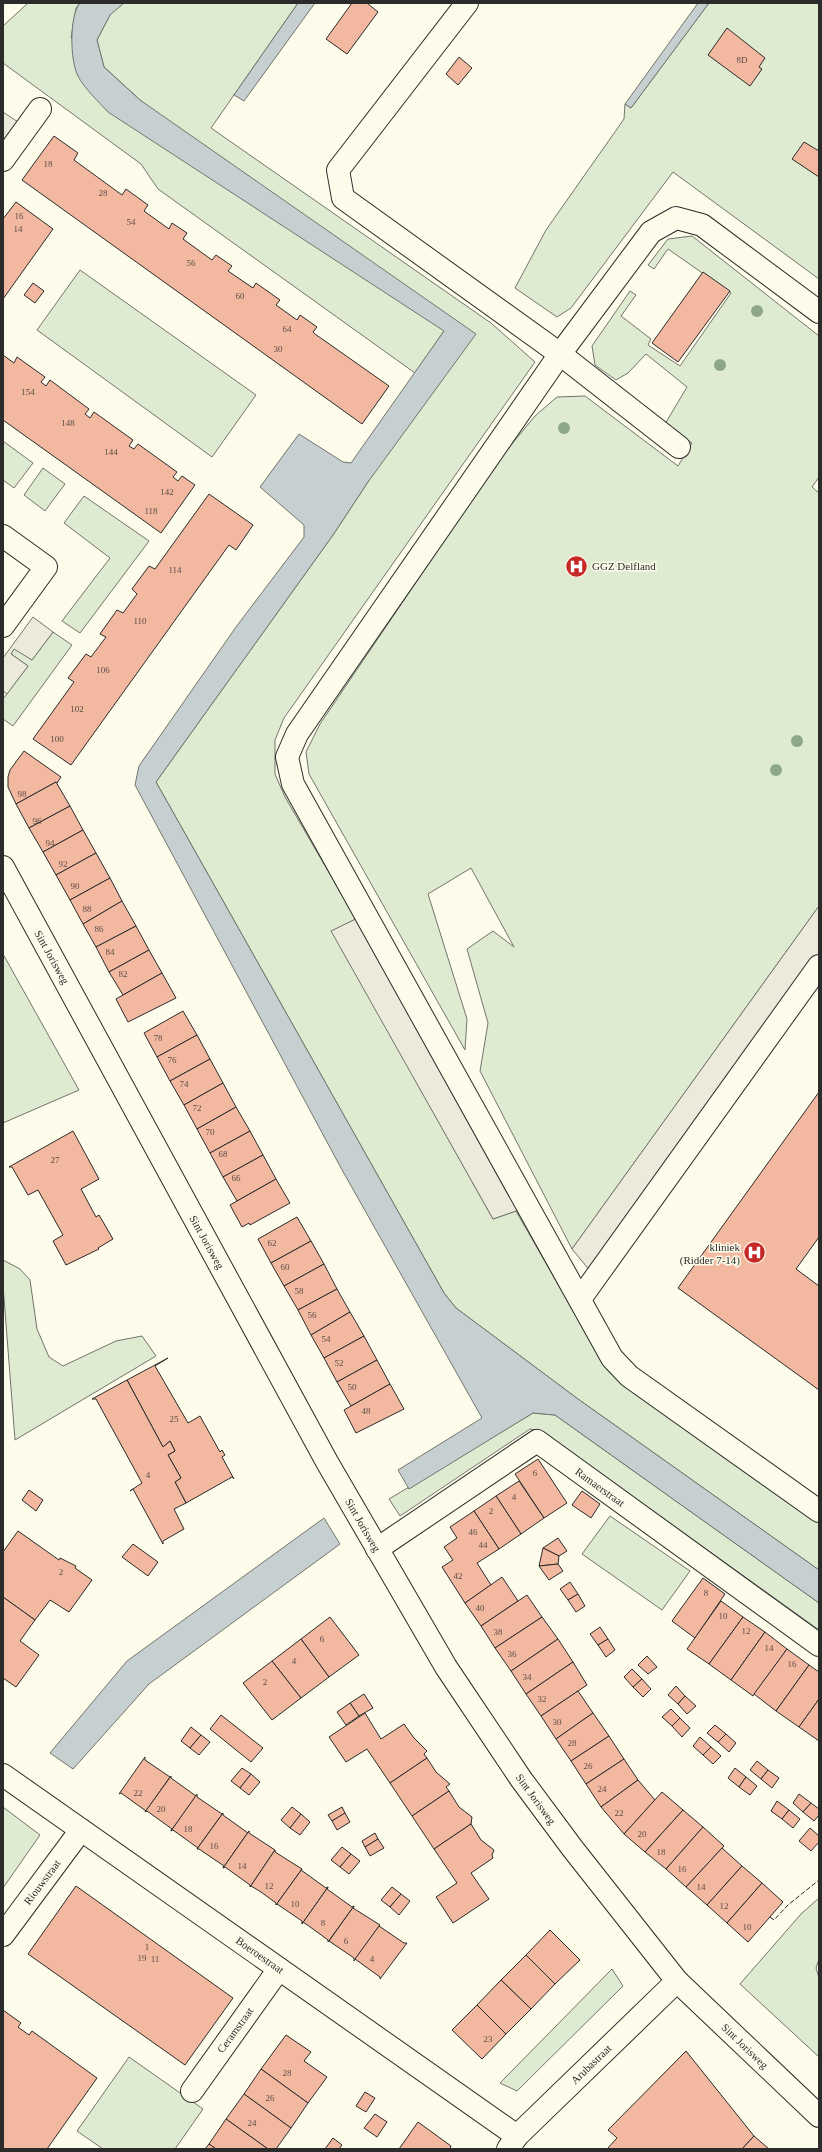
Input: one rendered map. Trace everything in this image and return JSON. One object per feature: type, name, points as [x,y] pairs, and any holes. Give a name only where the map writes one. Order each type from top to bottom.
[{"type":"street","points":[[467,3],[338,170],[343,198],[560,354],[679,447]]},
{"type":"street","points":[[3,160],[40,109]]},
{"type":"street","points":[[819,312],[702,225],[676,218],[651,232],[560,354],[297,734],[287,757],[293,784],[612,1358],[629,1376],[819,1511]]},
{"type":"street","points":[[3,536],[46,567],[3,626]]},
{"type":"street","name":"Sint Jorisweg","points":[[3,867],[316,1442],[446,1667],[521,1779],[573,1849],[678,1981],[819,2116]]},
{"type":"street","points":[[580,1299],[819,966]]},
{"type":"street","name":"Ramaerstraat","points":[[377,1549],[537,1441],[819,1644]]},
{"type":"street","name":"Boeroestraat","points":[[3,1775],[279,1969],[512,2142]]},
{"type":"street","name":"Riouwstraat","points":[[3,1935],[81,1830]]},
{"type":"street","name":"Ceramstraat","points":[[192,2091],[279,1969]]},
{"type":"street","name":"Arubastraat","points":[[512,2142],[678,1981]]},
{"type":"green space","points":[[28,3],[80,3],[76,8],[71,38],[195,150],[104,67],[97,40],[110,15],[84,3],[298,3],[211,128],[491,323],[535,362],[284,718],[275,740],[275,774],[285,797],[356,919],[332,931],[493,1219],[516,1211],[591,1342],[819,1520],[819,1570],[578,1399],[456,1308],[444,1293],[156,782],[333,535],[368,482],[444,331],[415,373],[158,189],[141,164],[3,63],[3,26]]},
{"type":"green space","points":[[709,3],[819,3],[819,279],[673,172],[571,308],[557,317],[515,288],[546,230],[624,119],[625,104],[631,108]]},
{"type":"green space","points":[[692,236],[819,336],[819,477],[812,487],[819,493],[819,906],[572,1249],[480,1071],[488,1023],[467,949],[493,931],[514,947],[471,868],[428,894],[467,1019],[465,1050],[309,774],[306,752],[320,724],[501,457],[535,416],[557,397],[585,396],[678,466],[692,443],[665,424],[687,387],[646,354],[628,373],[616,380],[595,365],[592,346],[630,291],[636,295],[621,316],[651,339],[648,345],[680,366],[731,293],[668,249],[654,269],[648,265],[668,239]]},
{"type":"green space","points":[[80,270],[256,395],[212,457],[37,330]]},
{"type":"green space","points":[[3,441],[33,463],[14,488],[3,480]]},
{"type":"green space","points":[[43,468],[65,484],[45,511],[24,495]]},
{"type":"green space","points":[[84,496],[149,541],[80,633],[62,621],[110,558],[64,523]]},
{"type":"green space","points":[[53,632],[72,645],[13,726],[3,719],[3,699],[28,666],[11,654],[14,648],[32,660]]},
{"type":"green space","points":[[3,954],[79,1090],[3,1123]]},
{"type":"green space","points":[[3,1260],[20,1269],[30,1280],[37,1329],[49,1357],[63,1366],[116,1341],[142,1336],[156,1356],[15,1440],[3,1285]]},
{"type":"green space","points":[[533,1413],[555,1415],[819,1603],[819,1630],[543,1432],[530,1429],[400,1516],[389,1499]]},
{"type":"green space","points":[[610,1516],[690,1571],[662,1610],[582,1554]]},
{"type":"green space","points":[[3,1807],[40,1835],[3,1888]]},
{"type":"green space","points":[[819,1898],[819,1959],[816,1968],[819,1978],[819,2057],[740,1984],[801,1914]]},
{"type":"green space","points":[[612,1969],[623,1986],[517,2091],[500,2083]]},
{"type":"green space","points":[[129,2057],[203,2109],[175,2149],[103,2149],[77,2131]]},
{"type":"shaded area","points":[[80,3],[124,3],[110,15],[97,40],[104,67],[140,100],[476,334],[368,482],[333,535],[156,782],[444,1293],[456,1308],[578,1399],[819,1570],[819,1603],[555,1415],[533,1413],[409,1489],[398,1470],[482,1418],[341,1168],[135,785],[139,766],[236,627],[304,537],[304,525],[260,487],[299,434],[343,462],[351,463],[444,331],[108,112],[84,85],[75,69],[72,50],[72,28],[76,9]]},
{"type":"shaded area","points":[[298,3],[315,3],[244,101],[234,95]]},
{"type":"shaded area","points":[[698,3],[709,3],[631,108],[625,104]]},
{"type":"shaded area","points":[[3,112],[18,122],[3,142]]},
{"type":"shaded area","points":[[33,617],[53,632],[32,660],[14,649],[11,654],[28,666],[7,694],[3,691],[3,658]]},
{"type":"shaded area","points":[[819,906],[819,966],[596,1278],[572,1249]]},
{"type":"shaded area","points":[[366,914],[528,1204],[516,1211],[493,1219],[331,931]]},
{"type":"shaded area","points":[[324,1518],[340,1544],[149,1684],[73,1769],[50,1753],[127,1661]]},
{"type":"building","points":[[352,3],[367,3],[378,12],[347,54],[326,39]]},
{"type":"building","points":[[727,28],[765,58],[759,67],[762,69],[750,86],[708,55]]},
{"type":"building","points":[[459,57],[472,68],[458,85],[446,74]]},
{"type":"building","points":[[54,136],[78,153],[74,160],[122,195],[126,189],[148,205],[144,211],[169,229],[172,223],[187,233],[183,239],[212,260],[216,255],[232,266],[228,271],[253,288],[256,283],[280,300],[276,305],[297,320],[300,315],[317,327],[313,332],[315,334],[389,386],[362,424],[22,180]]},
{"type":"building","points":[[804,142],[819,151],[819,177],[792,159]]},
{"type":"building","points":[[16,202],[53,229],[3,299],[3,219]]},
{"type":"building","points":[[703,272],[730,291],[678,362],[652,343]]},
{"type":"building","points":[[33,283],[44,291],[35,303],[24,295]]},
{"type":"building","points":[[3,355],[14,363],[17,357],[45,377],[41,382],[46,386],[50,380],[89,409],[85,414],[90,418],[94,412],[133,440],[129,446],[134,449],[138,444],[177,472],[173,477],[178,481],[182,476],[195,485],[161,533],[3,420]]},
{"type":"building","points":[[209,494],[253,525],[236,550],[229,545],[71,765],[33,739],[74,682],[68,678],[86,654],[91,657],[106,637],[100,634],[117,610],[123,613],[137,594],[132,589],[149,566],[155,569]]},
{"type":"building","points":[[24,751],[61,777],[57,783],[56,782],[16,804],[8,787],[8,777],[10,770]]},
{"type":"building","points":[[56,782],[70,806],[29,828],[16,804]]},
{"type":"building","points":[[70,806],[83,830],[43,852],[29,828]]},
{"type":"building","points":[[83,830],[96,853],[56,875],[43,852]]},
{"type":"building","points":[[96,853],[110,878],[70,900],[56,875]]},
{"type":"building","points":[[110,878],[122,901],[83,924],[70,900]]},
{"type":"building","points":[[122,901],[136,926],[96,947],[83,924]]},
{"type":"building","points":[[136,926],[149,950],[109,972],[96,947]]},
{"type":"building","points":[[149,950],[162,973],[123,995],[109,972]]},
{"type":"building","points":[[162,973],[176,998],[128,1022],[116,999]]},
{"type":"building","points":[[183,1011],[197,1035],[157,1057],[144,1033]]},
{"type":"building","points":[[197,1035],[210,1059],[170,1081],[157,1057]]},
{"type":"building","points":[[210,1059],[223,1083],[184,1105],[170,1081]]},
{"type":"building","points":[[223,1083],[236,1107],[197,1129],[184,1105]]},
{"type":"building","name":"kliniek (Ridder 7-14)","points":[[819,1092],[819,1237],[796,1269],[819,1286],[819,1390],[678,1288]]},
{"type":"building","points":[[236,1107],[250,1131],[210,1153],[197,1129]]},
{"type":"building","points":[[73,1131],[99,1179],[81,1189],[96,1217],[99,1215],[113,1239],[98,1248],[99,1249],[66,1265],[53,1241],[63,1235],[38,1190],[28,1195],[12,1167],[9,1167]]},
{"type":"building","points":[[250,1131],[263,1155],[223,1177],[210,1153]]},
{"type":"building","points":[[263,1155],[276,1179],[237,1201],[223,1177]]},
{"type":"building","points":[[276,1179],[290,1203],[250,1225],[249,1223],[242,1227],[230,1205]]},
{"type":"building","points":[[297,1217],[311,1241],[271,1263],[258,1239]]},
{"type":"building","points":[[311,1241],[324,1264],[284,1286],[271,1263]]},
{"type":"building","points":[[324,1264],[337,1289],[298,1310],[284,1286]]},
{"type":"building","points":[[337,1289],[350,1312],[311,1335],[298,1310]]},
{"type":"building","points":[[350,1312],[364,1336],[324,1358],[311,1335]]},
{"type":"building","points":[[364,1336],[377,1360],[337,1382],[324,1358]]},
{"type":"building","points":[[168,1358],[155,1366],[188,1423],[200,1416],[220,1452],[222,1450],[225,1455],[222,1457],[234,1479],[232,1477],[186,1503],[175,1482],[181,1478],[168,1455],[175,1451],[170,1441],[163,1447],[127,1380]]},
{"type":"building","points":[[377,1360],[390,1384],[351,1406],[337,1382]]},
{"type":"building","points":[[127,1380],[163,1447],[170,1441],[175,1451],[168,1455],[181,1478],[175,1482],[186,1503],[174,1509],[184,1529],[163,1541],[163,1544],[133,1489],[142,1483],[96,1399],[92,1399]]},
{"type":"building","points":[[390,1384],[404,1409],[356,1433],[344,1410]]},
{"type":"building","points":[[538,1459],[567,1503],[544,1518],[515,1474]]},
{"type":"building","points":[[519,1481],[544,1518],[521,1534],[496,1496]]},
{"type":"building","points":[[29,1490],[43,1500],[36,1511],[22,1500]]},
{"type":"building","points":[[582,1491],[600,1504],[591,1518],[572,1505]]},
{"type":"building","points":[[496,1496],[521,1534],[499,1549],[474,1511]]},
{"type":"building","points":[[474,1511],[499,1549],[477,1563],[491,1585],[465,1603],[442,1567],[453,1560],[444,1547],[457,1538],[450,1527]]},
{"type":"building","points":[[18,1531],[59,1560],[60,1558],[76,1566],[75,1568],[92,1580],[69,1612],[50,1600],[35,1620],[3,1597],[3,1552]]},
{"type":"building","points":[[558,1538],[567,1551],[559,1556],[543,1548]]},
{"type":"building","points":[[133,1544],[158,1562],[148,1576],[122,1557]]},
{"type":"building","points":[[543,1548],[559,1556],[558,1564],[539,1566]]},
{"type":"building","points":[[558,1564],[563,1571],[549,1580],[539,1566]]},
{"type":"building","points":[[502,1577],[518,1601],[481,1626],[465,1603]]},
{"type":"building","points":[[703,1578],[725,1594],[695,1638],[672,1621]]},
{"type":"building","points":[[570,1582],[578,1594],[568,1600],[560,1589]]},
{"type":"building","points":[[578,1594],[585,1606],[576,1612],[568,1600]]},
{"type":"building","points":[[527,1595],[542,1617],[495,1648],[481,1626]]},
{"type":"building","points":[[3,1597],[35,1620],[20,1641],[39,1655],[16,1687],[3,1678]]},
{"type":"building","points":[[721,1601],[743,1617],[709,1664],[687,1649]]},
{"type":"building","points":[[330,1617],[359,1655],[329,1677],[301,1639]]},
{"type":"building","points":[[542,1617],[558,1639],[511,1671],[495,1648]]},
{"type":"building","points":[[743,1617],[765,1632],[731,1680],[709,1664]]},
{"type":"building","points":[[600,1627],[608,1639],[598,1645],[590,1634]]},
{"type":"building","points":[[765,1632],[787,1649],[753,1696],[731,1680]]},
{"type":"building","points":[[301,1639],[329,1677],[301,1698],[272,1661]]},
{"type":"building","points":[[558,1639],[573,1662],[526,1694],[511,1671]]},
{"type":"building","points":[[608,1639],[615,1650],[606,1657],[598,1645]]},
{"type":"building","points":[[787,1649],[809,1665],[776,1711],[754,1694]]},
{"type":"building","points":[[647,1656],[657,1667],[648,1674],[638,1665]]},
{"type":"building","points":[[272,1661],[301,1698],[272,1720],[243,1683]]},
{"type":"building","points":[[573,1662],[587,1685],[541,1716],[526,1694]]},
{"type":"building","points":[[809,1665],[819,1672],[819,1699],[799,1727],[776,1711]]},
{"type":"building","points":[[632,1669],[642,1679],[633,1687],[624,1677]]},
{"type":"building","points":[[642,1679],[651,1689],[643,1697],[633,1687]]},
{"type":"building","points":[[676,1686],[685,1696],[678,1704],[668,1695]]},
{"type":"building","points":[[578,1691],[593,1713],[556,1739],[541,1716]]},
{"type":"building","points":[[364,1694],[373,1708],[359,1716],[350,1703]]},
{"type":"building","points":[[685,1696],[696,1706],[687,1714],[678,1704]]},
{"type":"building","points":[[819,1699],[819,1741],[799,1727]]},
{"type":"building","points":[[350,1703],[359,1716],[346,1725],[337,1712]]},
{"type":"building","points":[[671,1709],[680,1718],[672,1726],[662,1717]]},
{"type":"building","points":[[365,1713],[381,1739],[404,1724],[414,1738],[427,1751],[424,1754],[427,1758],[390,1783],[367,1749],[346,1762],[329,1737]]},
{"type":"building","points":[[593,1713],[609,1736],[571,1761],[556,1739]]},
{"type":"building","points":[[221,1715],[263,1748],[251,1762],[210,1729]]},
{"type":"building","points":[[680,1718],[690,1728],[682,1737],[672,1726]]},
{"type":"building","points":[[715,1725],[726,1734],[718,1742],[707,1733]]},
{"type":"building","points":[[191,1727],[201,1735],[190,1748],[181,1741]]},
{"type":"building","points":[[726,1734],[736,1743],[729,1752],[718,1742]]},
{"type":"building","points":[[201,1735],[210,1742],[199,1755],[190,1748]]},
{"type":"building","points":[[609,1736],[624,1759],[586,1784],[571,1761]]},
{"type":"building","points":[[700,1737],[711,1747],[703,1755],[693,1746]]},
{"type":"building","points":[[711,1747],[721,1756],[713,1764],[703,1755]]},
{"type":"building","points":[[145,1757],[145,1760],[170,1777],[146,1811],[121,1793],[119,1794]]},
{"type":"building","points":[[427,1758],[436,1772],[450,1784],[446,1787],[449,1791],[412,1816],[390,1783]]},
{"type":"building","points":[[624,1759],[638,1780],[601,1807],[586,1784]]},
{"type":"building","points":[[757,1761],[768,1770],[761,1779],[750,1770]]},
{"type":"building","points":[[242,1768],[251,1774],[240,1788],[231,1781]]},
{"type":"building","points":[[735,1768],[746,1777],[739,1787],[728,1778]]},
{"type":"building","points":[[768,1770],[779,1778],[772,1788],[761,1779]]},
{"type":"building","points":[[251,1774],[260,1782],[249,1795],[240,1788]]},
{"type":"building","points":[[171,1776],[171,1778],[196,1796],[171,1831],[172,1829],[147,1811],[145,1812]]},
{"type":"building","points":[[746,1777],[757,1786],[750,1795],[739,1787]]},
{"type":"building","points":[[638,1780],[655,1800],[624,1834],[601,1807]]},
{"type":"building","points":[[449,1791],[459,1807],[472,1817],[471,1824],[434,1849],[412,1816]]},
{"type":"building","points":[[662,1792],[683,1810],[645,1852],[624,1834]]},
{"type":"building","points":[[197,1794],[197,1797],[222,1814],[223,1813],[198,1848],[173,1830],[171,1831]]},
{"type":"building","points":[[799,1794],[811,1803],[803,1812],[793,1803]]},
{"type":"building","points":[[777,1801],[789,1810],[782,1819],[771,1811]]},
{"type":"building","points":[[811,1803],[819,1809],[819,1815],[814,1821],[803,1812]]},
{"type":"building","points":[[292,1807],[301,1814],[290,1828],[281,1820]]},
{"type":"building","points":[[342,1807],[345,1813],[332,1821],[328,1815]]},
{"type":"building","points":[[683,1810],[703,1827],[666,1869],[645,1852]]},
{"type":"building","points":[[789,1810],[800,1819],[793,1828],[782,1819]]},
{"type":"building","points":[[223,1813],[223,1815],[248,1833],[223,1868],[224,1866],[197,1849]]},
{"type":"building","points":[[345,1813],[350,1822],[337,1830],[332,1821]]},
{"type":"building","points":[[301,1814],[310,1822],[300,1835],[290,1828]]},
{"type":"building","points":[[471,1824],[481,1840],[494,1850],[492,1855],[493,1858],[471,1873],[489,1899],[453,1923],[436,1897],[457,1883],[434,1849]]},
{"type":"building","points":[[703,1827],[724,1846],[686,1887],[666,1869]]},
{"type":"building","points":[[810,1828],[819,1836],[819,1842],[811,1851],[799,1841]]},
{"type":"building","points":[[249,1831],[249,1833],[275,1850],[250,1887],[250,1885],[225,1867],[223,1868]]},
{"type":"building","points":[[375,1833],[378,1839],[365,1847],[362,1841]]},
{"type":"building","points":[[378,1839],[384,1848],[370,1856],[365,1847]]},
{"type":"building","points":[[342,1847],[351,1854],[340,1867],[331,1860]]},
{"type":"building","points":[[722,1848],[742,1866],[707,1905],[686,1887]]},
{"type":"building","points":[[275,1850],[275,1852],[302,1869],[276,1905],[276,1903],[261,1892],[251,1886],[250,1887]]},
{"type":"building","points":[[351,1854],[360,1861],[349,1874],[340,1867]]},
{"type":"building","points":[[742,1866],[762,1883],[727,1923],[707,1905]]},
{"type":"building","points":[[301,1870],[326,1888],[328,1887],[302,1924],[302,1921],[277,1904],[276,1905]]},
{"type":"building","points":[[762,1883],[783,1902],[748,1942],[727,1923]]},
{"type":"building","points":[[76,1886],[233,1998],[185,2065],[28,1954]]},
{"type":"building","points":[[328,1887],[327,1889],[352,1907],[354,1906],[328,1942],[328,1940],[303,1922]]},
{"type":"building","points":[[392,1887],[401,1894],[390,1907],[381,1900]]},
{"type":"building","points":[[401,1894],[410,1901],[399,1915],[390,1907]]},
{"type":"building","points":[[354,1906],[353,1908],[380,1925],[354,1961],[354,1958],[329,1941]]},
{"type":"building","points":[[379,1926],[404,1943],[407,1943],[380,1979],[380,1977],[355,1959]]},
{"type":"building","points":[[550,1930],[580,1960],[555,1984],[526,1955]]},
{"type":"building","points":[[526,1955],[555,1984],[531,2009],[501,1980]]},
{"type":"building","points":[[501,1980],[531,2009],[506,2034],[477,2005]]},
{"type":"building","points":[[477,2005],[506,2034],[482,2059],[452,2030]]},
{"type":"building","points":[[3,2010],[21,2023],[18,2027],[29,2035],[32,2031],[97,2078],[47,2149],[3,2149]]},
{"type":"building","points":[[286,2035],[311,2052],[304,2061],[327,2077],[308,2103],[261,2069]]},
{"type":"building","points":[[686,2051],[754,2136],[742,2149],[607,2149],[617,2138],[608,2130]]},
{"type":"building","points":[[261,2069],[308,2103],[291,2128],[244,2094]]},
{"type":"building","points":[[365,2092],[375,2098],[366,2112],[356,2106]]},
{"type":"building","points":[[244,2094],[291,2128],[276,2149],[268,2149],[226,2119]]},
{"type":"building","points":[[375,2114],[387,2122],[377,2137],[364,2128]]},
{"type":"building","points":[[226,2119],[268,2149],[216,2149],[209,2144]]},
{"type":"building","points":[[418,2122],[451,2146],[450,2149],[399,2149]]},
{"type":"building","points":[[754,2136],[769,2149],[742,2149]]},
{"type":"building","points":[[333,2138],[342,2145],[339,2149],[325,2149]]},
{"type":"building","points":[[209,2144],[216,2149],[205,2149]]},
{"type":"fence","points":[[770,1917],[774,1920],[788,1905],[819,1880]]},
{"type":"place","name":"GGZ Delfland","points":[[576,566]]},
{"type":"place","name":"kliniek (Ridder 7-14)","points":[[755,1253]]}]
